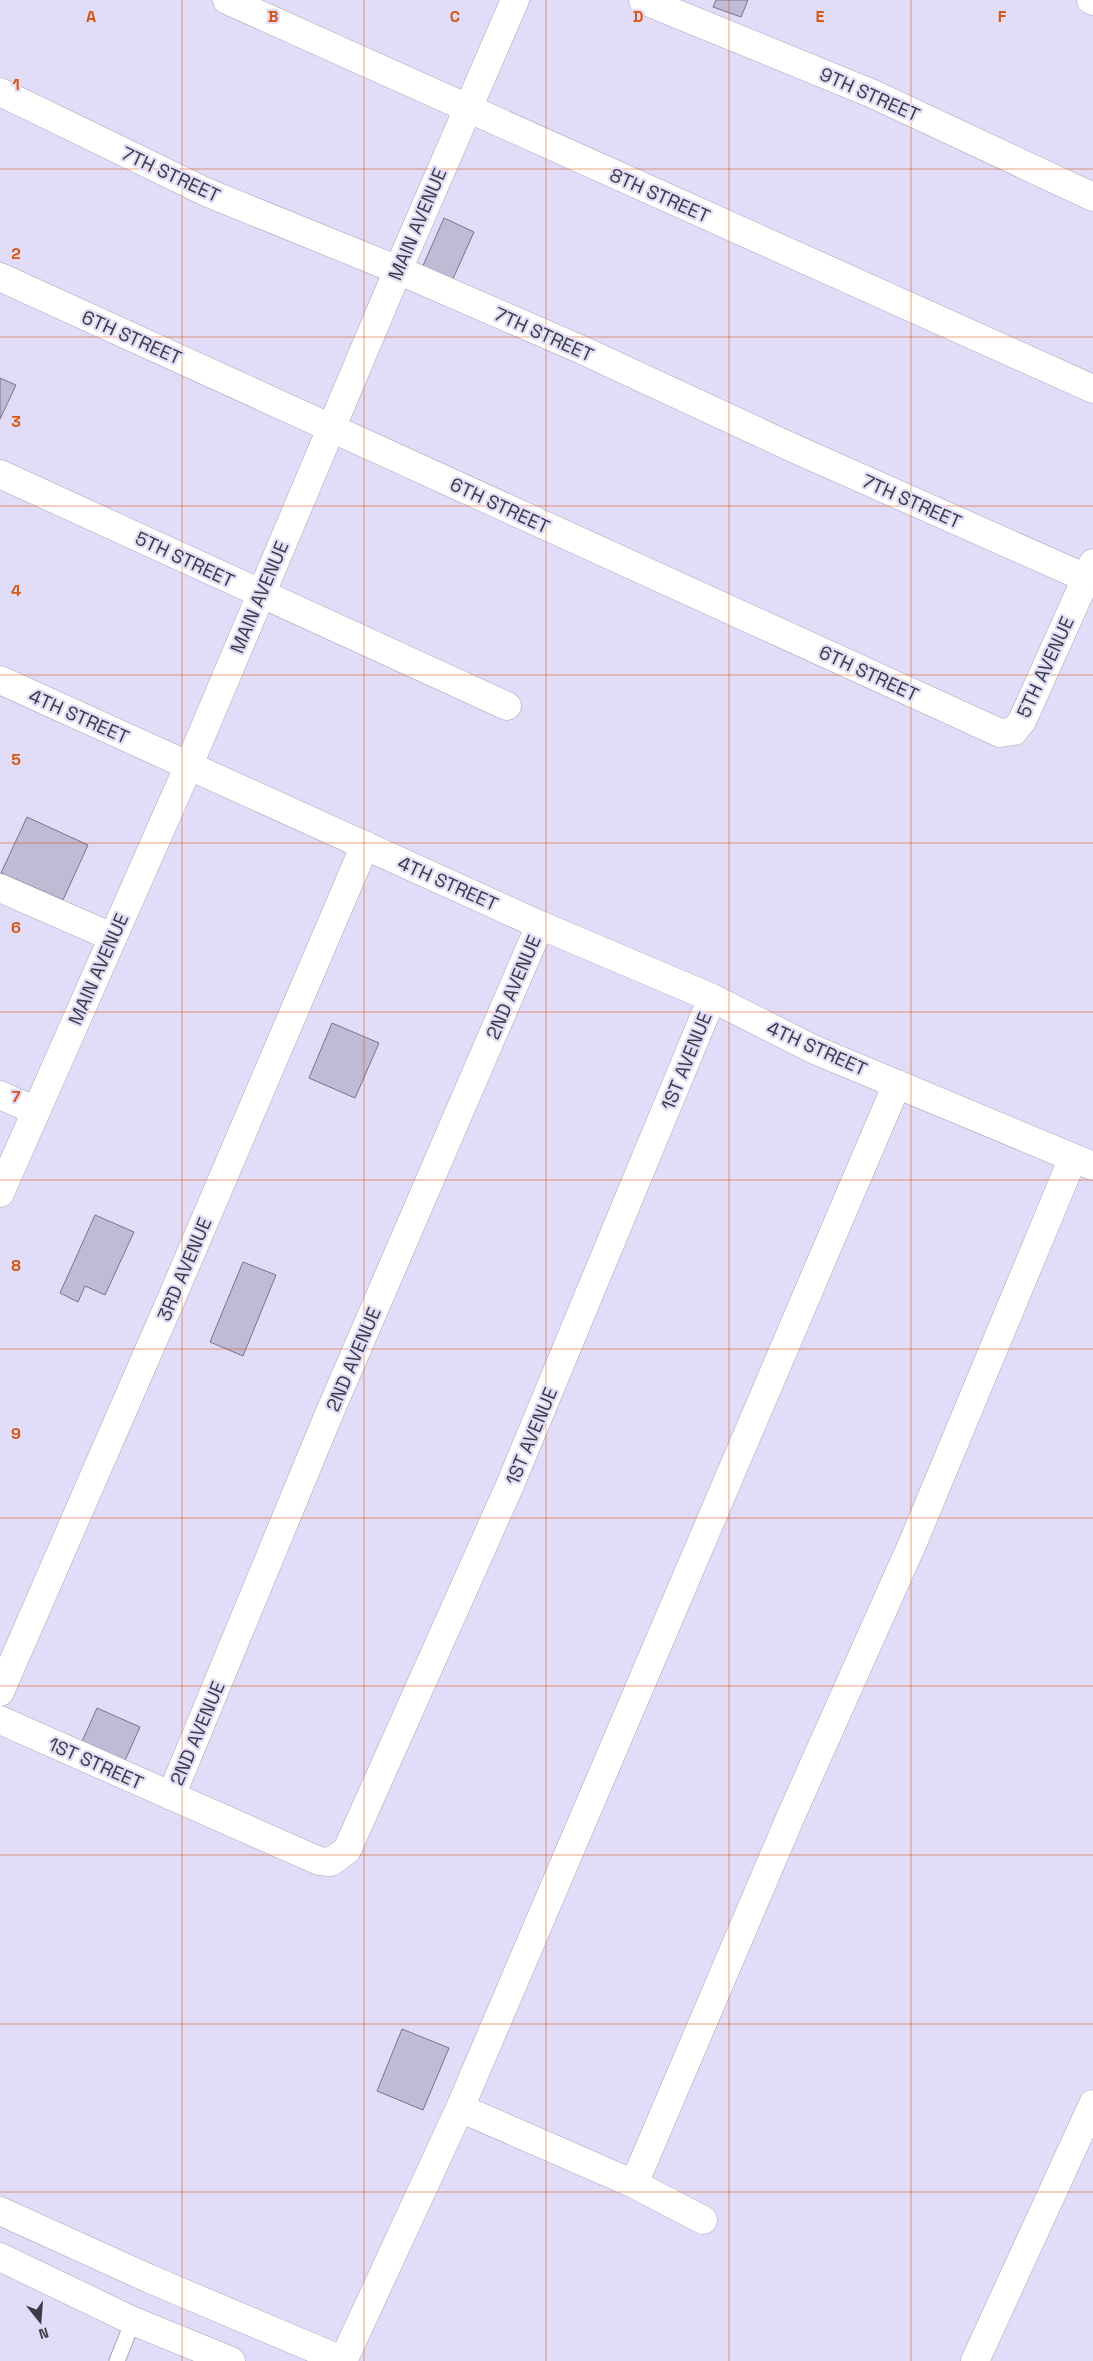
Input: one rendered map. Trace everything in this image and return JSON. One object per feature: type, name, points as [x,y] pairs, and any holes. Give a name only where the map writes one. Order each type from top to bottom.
[{"type":"main road","name":"8TH STREET","points":[[228,0],[467,109],[1093,388]]},
{"type":"main road","name":"MAIN AVENUE","points":[[0,1193],[189,765],[331,427],[515,0]]},
{"type":"main road","name":"9TH STREET","points":[[643,0],[873,94],[1093,197]]},
{"type":"main road","name":"7TH STREET","points":[[0,92],[206,192],[398,270],[582,350],[793,448],[1090,571]]},
{"type":"main road","name":"6TH STREET","points":[[0,277],[1000,733]]},
{"type":"main road","name":"5TH STREET","points":[[0,474],[507,706]]},
{"type":"main road","name":"5TH AVENUE","points":[[1000,733],[1014,731],[1022,721],[1090,571]]},
{"type":"main road","name":"4TH STREET","points":[[0,680],[540,925],[712,998],[815,1050],[1083,1162]]},
{"type":"main road","name":"3RD AVENUE","points":[[0,1692],[174,1295],[365,845]]},
{"type":"main road","points":[[0,888],[112,937]]},
{"type":"main road","name":"2ND AVENUE","points":[[171,1796],[329,1414],[540,925]]},
{"type":"main road","name":"1ST AVENUE","points":[[331,1862],[347,1850],[510,1485],[712,998]]},
{"type":"main road","points":[[0,2212],[159,2283],[343,2361],[460,2108],[897,1084]]},
{"type":"main road","points":[[0,1095],[36,1111]]},
{"type":"main road","points":[[634,2184],[786,1827],[1083,1162]]},
{"type":"main road","name":"1ST STREET","points":[[0,1720],[314,1859],[331,1862]]},
{"type":"main road","points":[[974,2361],[1093,2104]]},
{"type":"main road","points":[[460,2108],[634,2184],[703,2220]]},
{"type":"main road","points":[[0,2257],[133,2321],[231,2361]]},
{"type":"lane","points":[[117,2361],[133,2321]]},
{"type":"building","points":[[716,0],[748,0],[741,17],[713,7]]},
{"type":"building","points":[[444,218],[474,232],[452,281],[422,268]]},
{"type":"building","points":[[0,378],[16,385],[0,419]]},
{"type":"building","points":[[27,817],[88,845],[63,900],[1,873]]},
{"type":"building","points":[[332,1023],[379,1043],[355,1098],[309,1078]]},
{"type":"building","points":[[95,1215],[134,1232],[105,1295],[85,1286],[78,1302],[60,1293]]},
{"type":"building","points":[[243,1262],[276,1275],[243,1356],[210,1342]]},
{"type":"building","points":[[97,1708],[140,1727],[123,1765],[80,1746]]},
{"type":"building","points":[[402,2029],[449,2048],[423,2110],[377,2091]]}]
